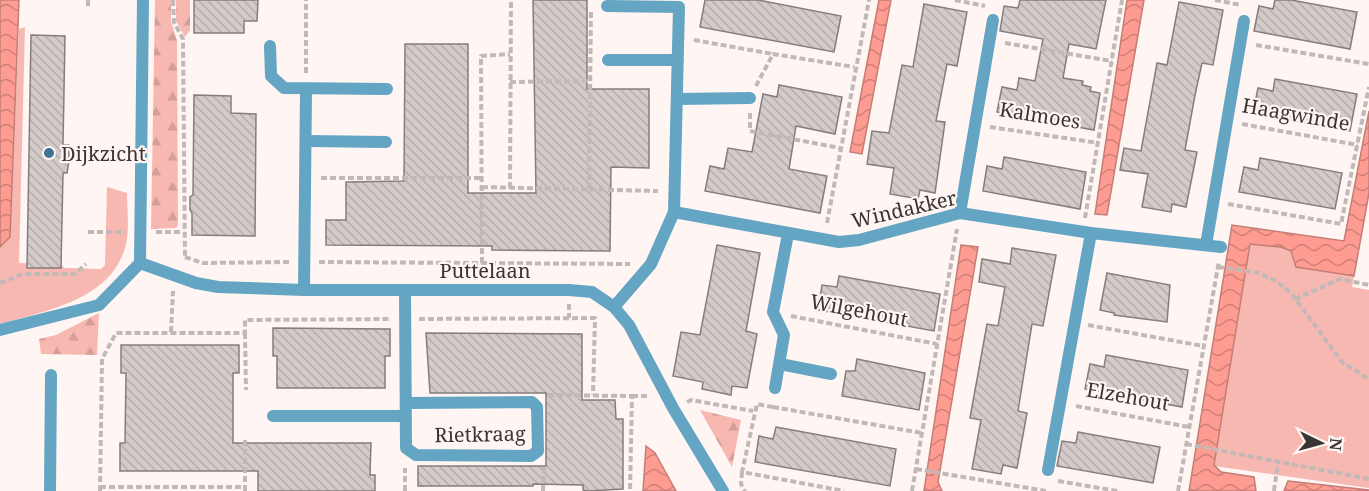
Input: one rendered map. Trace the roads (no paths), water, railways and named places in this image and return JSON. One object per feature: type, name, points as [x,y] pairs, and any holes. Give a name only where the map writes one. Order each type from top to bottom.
[{"type":"street","points":[[0,330],[99,305],[140,263],[143,0]]},
{"type":"street","points":[[607,6],[679,7],[674,212],[651,264],[614,307]]},
{"type":"street","name":"Kalmoes","points":[[960,213],[993,20]]},
{"type":"street","name":"Haagwinde","points":[[1206,245],[1244,21]]},
{"type":"street","points":[[270,46],[271,76],[284,88],[387,89]]},
{"type":"street","points":[[608,60],[678,60]]},
{"type":"street","points":[[304,290],[306,89]]},
{"type":"street","points":[[677,99],[750,98]]},
{"type":"street","points":[[307,141],[386,142]]},
{"type":"street","name":"Windakker","points":[[674,212],[824,241],[859,240],[960,213],[1087,232],[1221,247]]},
{"type":"street","name":"Elzehout","points":[[1048,470],[1075,323],[1087,232]]},
{"type":"street","points":[[775,388],[784,335],[773,312],[788,234]]},
{"type":"street","name":"Puttelaan","points":[[140,263],[176,277],[218,287],[304,290],[569,290],[592,292],[614,307],[629,325],[673,408],[723,491]]},
{"type":"street","name":"Rietkraag","points":[[405,290],[406,448],[416,455],[531,456],[538,451],[537,407],[532,402],[406,403]]},
{"type":"street","points":[[780,364],[831,374]]},
{"type":"street","points":[[50,491],[51,375]]},
{"type":"street","points":[[273,416],[405,416]]},
{"type":"water","points":[[0,0],[19,0],[10,237],[0,247]]},
{"type":"water","points":[[879,0],[891,0],[862,154],[850,152]]},
{"type":"water","points":[[1127,0],[1144,0],[1107,215],[1095,214]]},
{"type":"water","points":[[1369,111],[1369,193],[1354,276],[1296,267],[1291,251],[1281,247],[1250,244],[1214,465],[1221,472],[1254,477],[1256,491],[1189,491],[1232,225],[1344,241]]},
{"type":"water","points":[[961,245],[978,247],[938,482],[942,491],[924,491]]},
{"type":"water","points":[[646,446],[655,453],[676,491],[643,491]]},
{"type":"water","points":[[1288,481],[1369,490],[1369,491],[1284,491]]},
{"type":"place","name":"Dijkzicht","points":[[49,153]]}]
